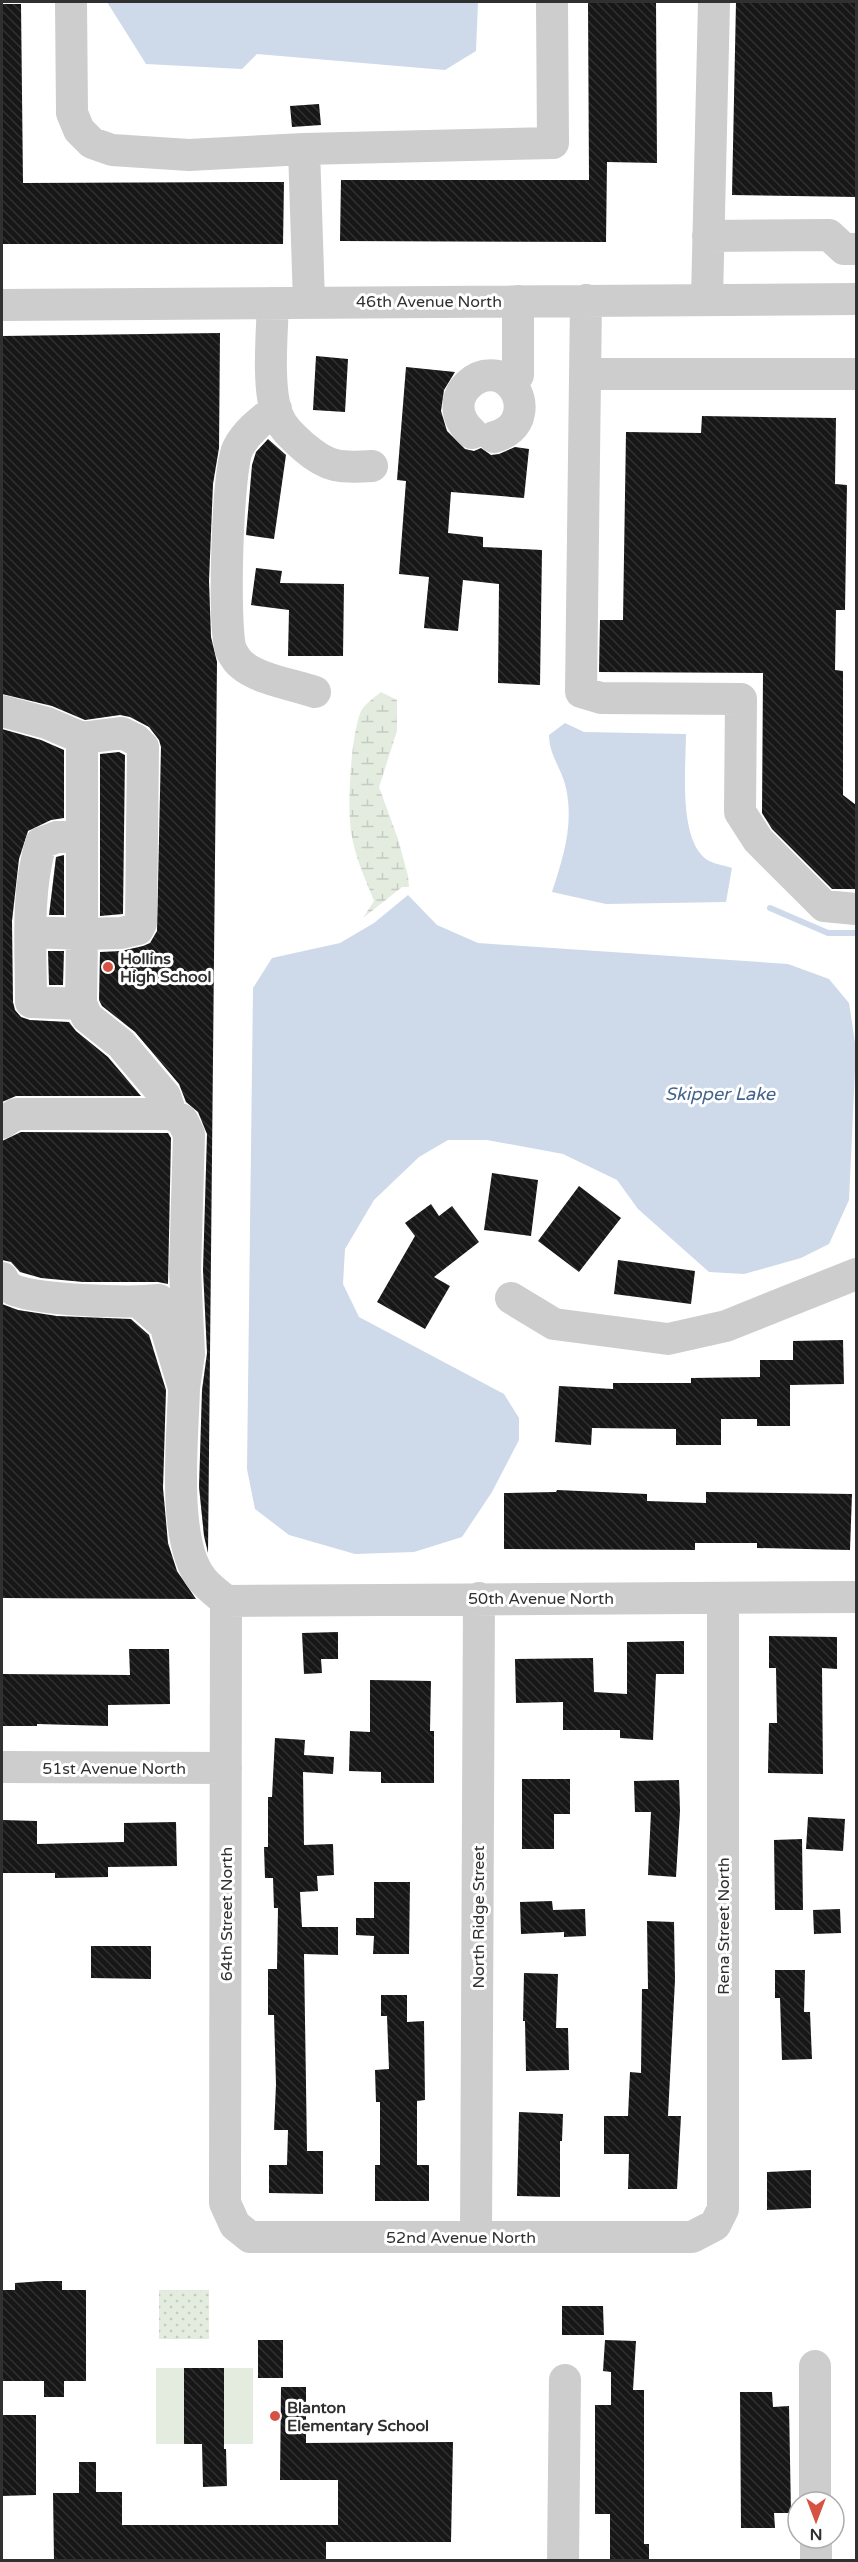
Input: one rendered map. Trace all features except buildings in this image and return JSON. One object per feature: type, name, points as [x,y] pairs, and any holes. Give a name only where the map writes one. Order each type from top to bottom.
[{"type":"street","points":[[71,2],[72,113],[79,130],[92,143],[112,150],[189,155],[304,149],[553,143],[552,2]]},
{"type":"street","points":[[707,299],[714,2]]},
{"type":"street","points":[[304,149],[309,302]]},
{"type":"street","points":[[708,236],[829,235],[844,249],[856,249]]},
{"type":"street","name":"46th Avenue North","points":[[2,304],[856,299]]},
{"type":"street","points":[[586,300],[581,692],[600,698],[741,699],[741,812],[758,840],[824,906],[856,909]]},
{"type":"street","points":[[510,383],[518,375],[518,301]]},
{"type":"street","points":[[273,303],[273,384],[276,408],[283,425],[320,461],[329,465],[348,467],[372,466]]},
{"type":"street","points":[[585,374],[856,374]]},
{"type":"street","points":[[491,376],[510,383],[520,402],[520,412],[510,430],[483,435],[464,426],[459,417],[458,407],[464,388],[481,377],[491,376]]},
{"type":"street","points":[[276,408],[254,426],[237,449],[231,481],[227,569],[231,650],[242,664],[255,673],[315,692]]},
{"type":"street","points":[[2,711],[47,723],[82,738],[122,733],[136,740],[143,747],[141,923],[138,930],[82,934],[31,932]]},
{"type":"street","points":[[82,738],[81,1004],[87,1017],[121,1044],[165,1096],[171,1114]]},
{"type":"street","points":[[81,1004],[31,1002],[31,932],[34,867],[41,843],[57,837],[82,835]]},
{"type":"street","points":[[2,1122],[16,1114],[171,1114],[182,1120],[189,1134],[185,1270],[189,1354],[184,1388],[182,1522],[188,1553],[202,1579],[226,1600]]},
{"type":"street","points":[[184,1388],[167,1312],[185,1270]]},
{"type":"street","points":[[511,1298],[554,1324],[668,1339],[726,1326],[856,1274]]},
{"type":"street","points":[[2,1278],[8,1288],[30,1296],[139,1302],[167,1312]]},
{"type":"street","name":"50th Avenue North","points":[[226,1600],[856,1597]]},
{"type":"street","name":"North Ridge Street","points":[[476,2236],[479,1598]]},
{"type":"street","name":"Rena Street North","points":[[692,2237],[715,2225],[723,2209],[723,1598]]},
{"type":"street","name":"64th Street North","points":[[226,1600],[225,2203],[235,2224]]},
{"type":"street","name":"51st Avenue North","points":[[2,1767],[226,1768]]},
{"type":"street","name":"52nd Avenue North","points":[[235,2224],[250,2236],[692,2237]]},
{"type":"street","points":[[815,2366],[815,2490]]},
{"type":"street","points":[[563,2560],[565,2380]]},
{"type":"green space","points":[[381,692],[397,700],[397,731],[379,787],[398,839],[409,887],[402,887],[363,918],[374,901],[352,840],[349,805],[351,770],[361,711]]},
{"type":"green space","points":[[159,2290],[209,2290],[209,2339],[159,2339]]},
{"type":"green space","points":[[156,2368],[253,2368],[253,2444],[156,2444]]},
{"type":"water","points":[[107,2],[478,2],[476,51],[445,70],[257,54],[242,69],[146,64]]},
{"type":"water","points":[[565,723],[584,732],[686,734],[685,800],[691,835],[697,849],[706,859],[732,868],[726,902],[606,904],[552,892],[566,841],[569,815],[566,788],[551,749],[549,735]]},
{"type":"water","name":"Skipper Lake","points":[[408,895],[437,925],[478,943],[788,964],[829,979],[849,1003],[856,1049],[849,1200],[829,1244],[801,1258],[744,1274],[709,1272],[638,1209],[617,1180],[563,1154],[487,1140],[448,1140],[419,1157],[374,1200],[345,1249],[343,1284],[359,1317],[504,1394],[519,1418],[519,1440],[492,1492],[462,1537],[414,1552],[355,1554],[289,1535],[255,1509],[247,1469],[253,988],[272,958],[340,943],[374,923]]},
{"type":"waterway","points":[[770,908],[828,933],[856,933]]},
{"type":"place","name":"Hollins High School","points":[[108,967]]},
{"type":"place","name":"Blanton Elementary School","points":[[275,2416]]}]
